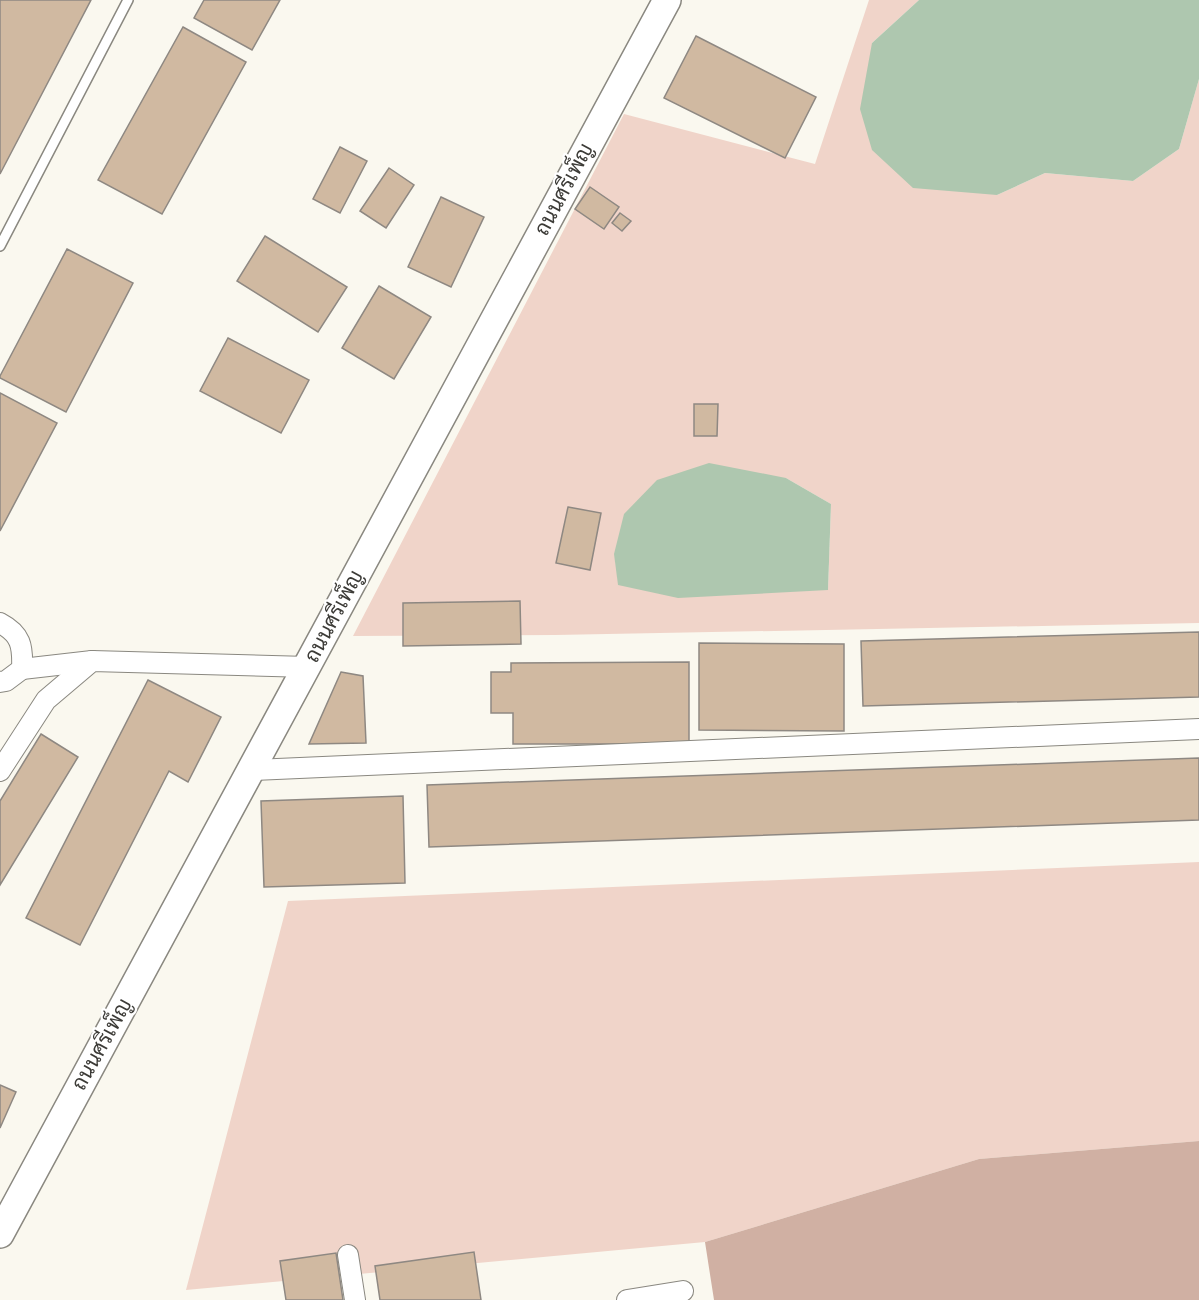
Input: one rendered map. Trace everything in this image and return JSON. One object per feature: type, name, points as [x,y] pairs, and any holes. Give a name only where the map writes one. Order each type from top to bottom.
[{"type":"main road","name":"ถนนศรีเพ็ญ","points":[[0,1234],[253,770],[667,0]]},
{"type":"street","points":[[0,623],[13,630],[23,646],[22,669]]},
{"type":"street","points":[[0,771],[46,700],[92,661]]},
{"type":"street","points":[[0,682],[6,681],[22,669],[92,661],[308,667]]},
{"type":"street","points":[[253,770],[1199,729]]},
{"type":"street","points":[[348,1255],[355,1300]]},
{"type":"street","points":[[627,1300],[682,1291]]},
{"type":"lane","points":[[0,246],[128,0]]},
{"type":"shaded area","points":[[869,0],[919,0],[872,43],[997,195],[1045,173],[1133,181],[1179,149],[1199,79],[1199,623],[555,635],[353,636],[624,114],[815,164]],"holes":[[[786,478],[831,504],[828,590]]]},
{"type":"shaded area","points":[[919,0],[1199,0],[1199,79],[1179,149],[1133,181],[1045,173],[997,195],[913,188],[872,150],[860,109],[872,43]]},
{"type":"shaded area","points":[[709,463],[786,478],[831,504],[828,590],[678,598],[618,585],[614,554],[624,514],[657,480]]},
{"type":"shaded area","points":[[1199,862],[1199,1141],[979,1159],[705,1242],[186,1290],[288,901]]},
{"type":"shaded area","points":[[1199,1141],[1199,1300],[714,1300],[705,1242],[979,1159]]},
{"type":"building","points":[[0,0],[91,0],[0,174]]},
{"type":"building","points":[[204,0],[280,0],[252,50],[194,18]]},
{"type":"building","points":[[183,27],[246,62],[162,214],[98,180]]},
{"type":"building","points":[[696,36],[816,97],[785,158],[664,98]]},
{"type":"building","points":[[340,147],[367,161],[340,213],[313,199]]},
{"type":"building","points":[[389,168],[414,185],[386,228],[360,211]]},
{"type":"building","points":[[590,187],[619,207],[604,229],[575,209]]},
{"type":"building","points":[[441,197],[484,217],[451,287],[408,267]]},
{"type":"building","points":[[620,213],[631,221],[622,231],[612,223]]},
{"type":"building","points":[[265,236],[347,287],[318,332],[237,281]]},
{"type":"building","points":[[67,249],[133,283],[66,412],[0,376]]},
{"type":"building","points":[[379,286],[431,317],[394,379],[342,348]]},
{"type":"building","points":[[228,338],[309,380],[281,433],[200,391]]},
{"type":"building","points":[[0,393],[57,423],[0,531]]},
{"type":"building","points":[[694,404],[718,404],[717,436],[694,436]]},
{"type":"building","points":[[568,507],[601,513],[590,570],[556,563]]},
{"type":"building","points":[[520,601],[521,644],[403,646],[403,603]]},
{"type":"building","points":[[1199,632],[1199,697],[863,706],[861,641]]},
{"type":"building","points":[[699,643],[844,644],[844,731],[699,730]]},
{"type":"building","points":[[689,662],[689,744],[513,744],[513,713],[491,713],[491,672],[511,672],[511,663]]},
{"type":"building","points":[[341,672],[363,676],[366,743],[309,744]]},
{"type":"building","points":[[148,680],[221,717],[188,782],[169,771],[80,945],[26,918]]},
{"type":"building","points":[[41,734],[78,757],[0,885],[0,801]]},
{"type":"building","points":[[1199,758],[1199,820],[429,847],[427,785]]},
{"type":"building","points":[[403,796],[405,883],[264,887],[261,801]]},
{"type":"building","points":[[0,1085],[16,1092],[0,1128]]},
{"type":"building","points":[[474,1252],[481,1300],[380,1300],[375,1266]]},
{"type":"building","points":[[336,1253],[343,1300],[286,1300],[280,1261]]}]
